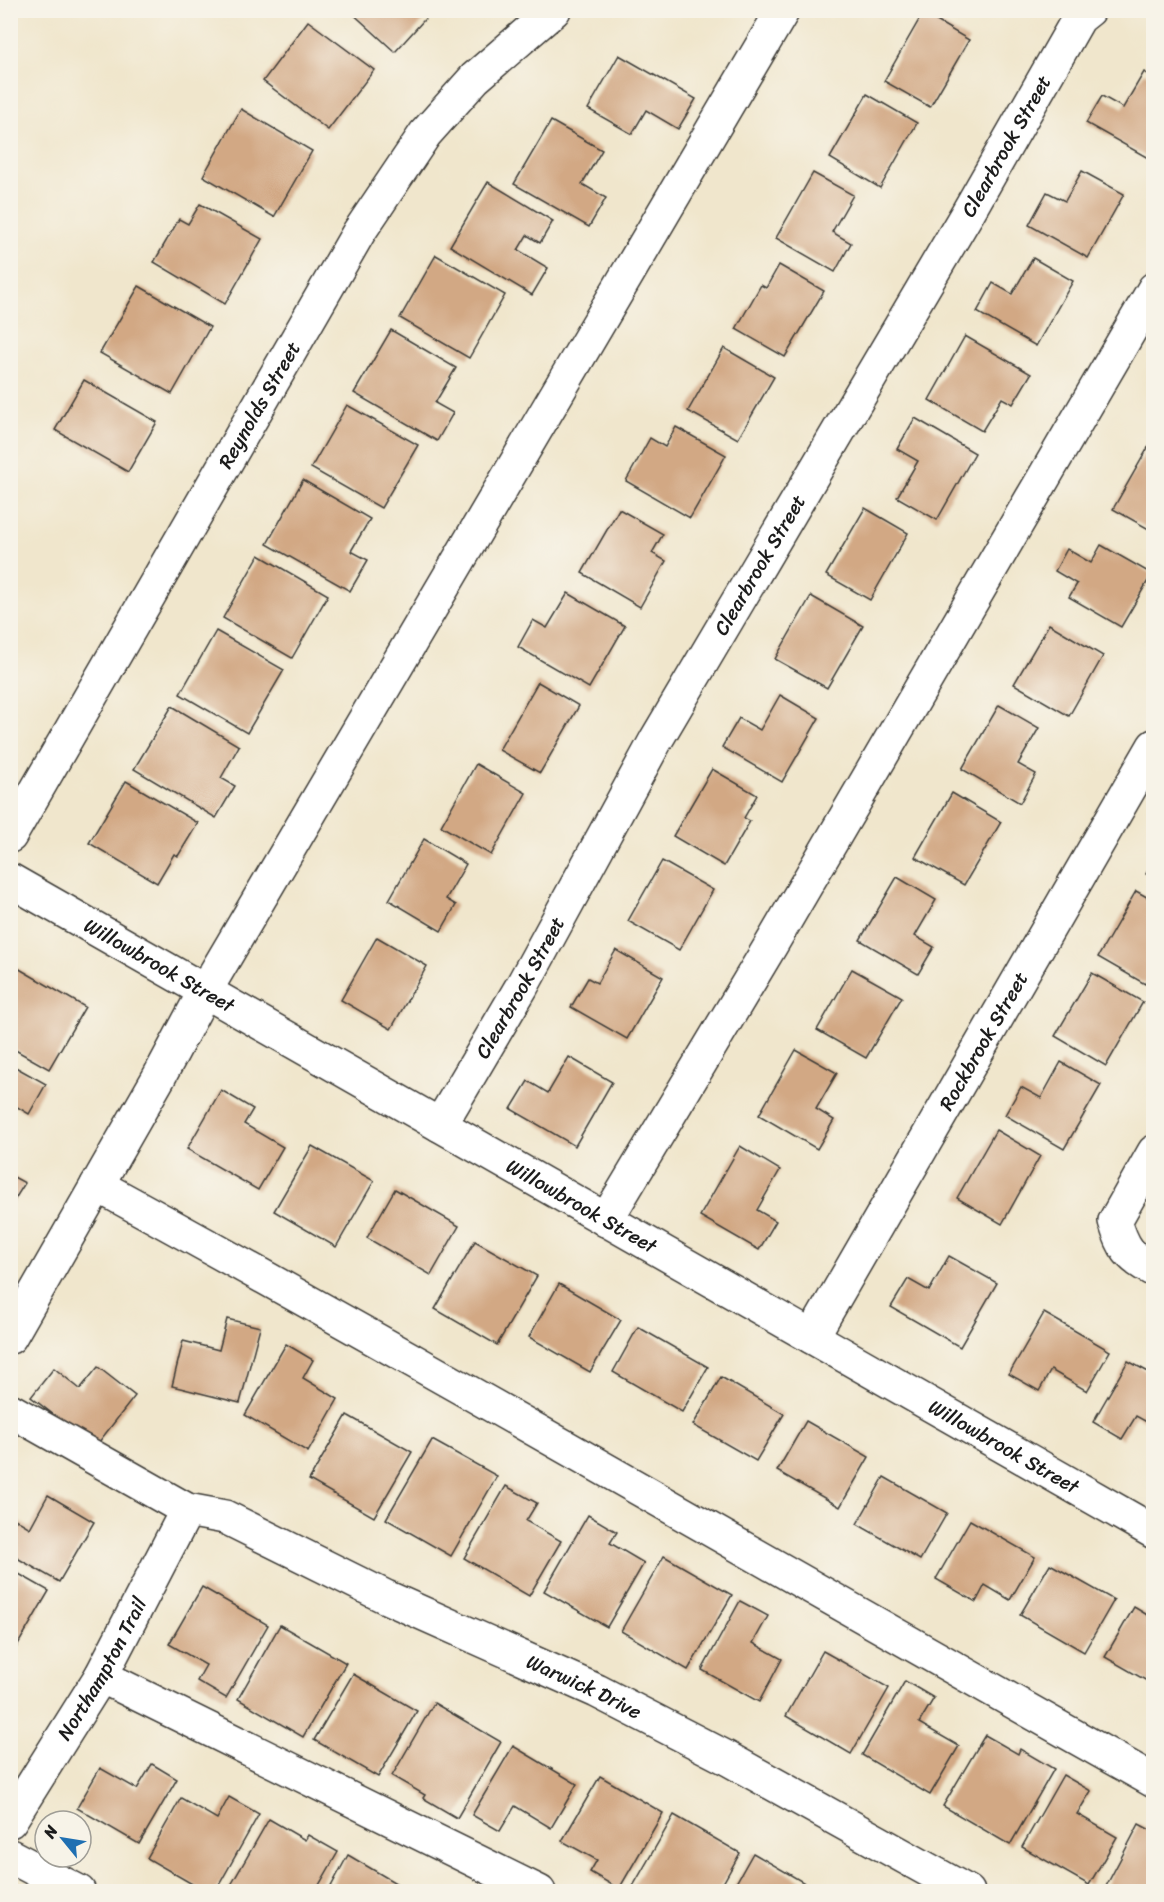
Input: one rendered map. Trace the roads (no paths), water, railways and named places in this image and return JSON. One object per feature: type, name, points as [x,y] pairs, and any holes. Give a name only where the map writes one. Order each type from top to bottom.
[{"type":"street","name":"Reynolds Street","points":[[10,836],[359,232],[425,134],[475,78],[554,10]]},
{"type":"street","points":[[10,1337],[206,991],[783,10]]},
{"type":"street","name":"Clearbrook Street","points":[[440,1125],[522,986],[656,740],[967,214],[1079,18],[1089,10]]},
{"type":"street","points":[[606,1220],[765,955],[1154,289]]},
{"type":"street","name":"Rockbrook Street","points":[[812,1337],[1154,746]]},
{"type":"street","name":"Willowbrook Street","points":[[10,880],[1154,1532]]},
{"type":"street","points":[[1154,1152],[1115,1221],[1121,1242],[1136,1260],[1154,1270]]},
{"type":"street","points":[[97,1185],[320,1307],[714,1533],[1154,1781]]},
{"type":"street","name":"Warwick Drive","points":[[10,1410],[188,1510],[225,1517],[386,1597],[597,1690],[725,1757],[968,1892]]},
{"type":"street","name":"Northampton Trail","points":[[10,1821],[101,1676],[188,1510]]},
{"type":"street","points":[[101,1676],[539,1892]]},
{"type":"street","points":[[10,1856],[79,1892]]}]
